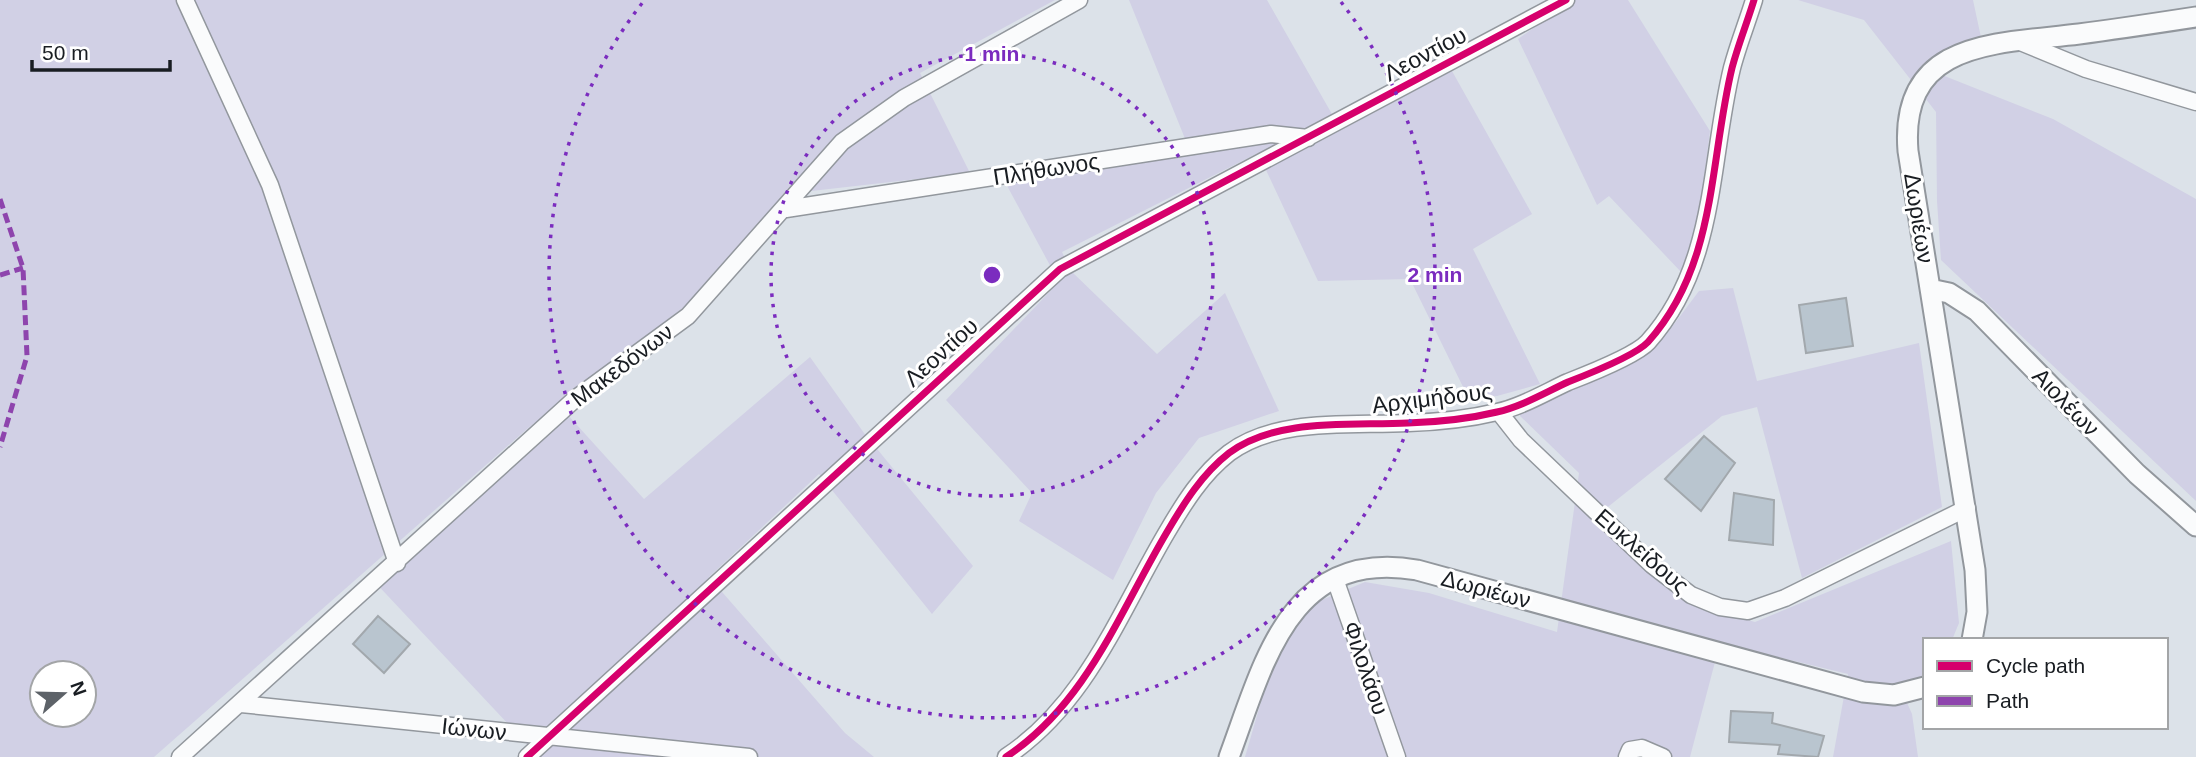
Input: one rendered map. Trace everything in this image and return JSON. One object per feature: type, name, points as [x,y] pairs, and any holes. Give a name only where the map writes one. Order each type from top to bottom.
[{"type":"street","points":[[185,0],[270,185],[397,562]]},
{"type":"street","name":"Μακεδόνων","points":[[180,757],[575,399],[688,316],[786,209],[842,142],[867,122],[1079,0]]},
{"type":"street","name":"Αρχιμήδους","points":[[1006,757],[1042,730],[1070,700],[1092,667],[1152,556],[1185,502],[1212,469],[1233,450],[1256,439],[1287,430],[1434,422],[1500,412],[1646,345],[1688,284],[1703,236],[1732,68],[1754,0]]},
{"type":"street","name":"Λεοντίου","points":[[527,757],[1060,269],[1557,2]]},
{"type":"street","name":"Δωριέων","points":[[1972,638],[1977,591],[1967,508],[1908,151],[1910,105],[1926,79],[1947,60],[1976,46],[2196,17]]},
{"type":"street","points":[[2016,40],[2086,69],[2196,102]]},
{"type":"street","name":"Πλήθωνος","points":[[786,209],[1271,134],[1308,138]]},
{"type":"street","name":"Αιολέων","points":[[1930,289],[1949,293],[1977,311],[2137,474],[2196,526]]},
{"type":"street","name":"Ευκλείδους","points":[[1500,412],[1521,440],[1652,565],[1691,596],[1720,607],[1748,611],[1785,598],[1967,508]]},
{"type":"street","name":"Δωριέων","points":[[1229,757],[1279,631],[1302,600],[1335,579],[1375,567],[1417,570],[1863,692],[1894,695],[1923,688]]},
{"type":"street","name":"Φιλολάου","points":[[1335,579],[1397,757]]},
{"type":"street","name":"Ιώνων","points":[[241,704],[749,757]]},
{"type":"street","points":[[1628,754],[1643,748],[1663,757]]},
{"type":"shaded area","points":[[0,0],[1055,0],[920,73],[970,173],[785,194],[688,304],[557,403],[644,499],[810,357],[864,433],[973,566],[932,614],[819,474],[709,577],[845,733],[874,757],[539,757],[371,578],[536,421],[154,757],[0,757]]},
{"type":"shaded area","points":[[1129,0],[1267,0],[1341,130],[1452,71],[1532,214],[1473,249],[1540,384],[1497,396],[1468,397],[1410,279],[1318,281],[1258,153],[1062,252],[1071,271],[1157,354],[1225,293],[1279,411],[1199,438],[1156,493],[1113,580],[1019,521],[1032,493],[946,400],[1059,282],[1005,182],[1190,151]]},
{"type":"shaded area","points":[[1558,0],[1628,0],[1710,131],[1700,210],[1682,273],[1609,196],[1597,205],[1518,39],[1562,8]]},
{"type":"shaded area","points":[[1798,0],[1973,0],[1985,56],[1958,62],[1937,73],[2053,119],[2196,199],[2196,501],[1941,260],[1936,112],[1864,20]]},
{"type":"shaded area","points":[[1733,288],[1757,381],[1919,343],[1942,507],[1802,578],[1757,407],[1722,416],[1594,518],[1669,589],[1693,604],[1755,622],[1951,541],[1959,623],[1953,638],[1923,638],[1923,675],[1900,687],[1912,714],[1918,757],[1833,757],[1848,674],[1720,643],[1690,757],[1245,757],[1275,653],[1312,604],[1365,582],[1429,593],[1557,632],[1579,473],[1520,416],[1520,408],[1624,364],[1663,339],[1699,291]]},
{"type":"building","points":[[1846,298],[1853,346],[1806,353],[1799,305]]},
{"type":"building","points":[[1704,436],[1735,463],[1701,511],[1665,479]]},
{"type":"building","points":[[1734,493],[1774,500],[1773,545],[1729,540]]},
{"type":"building","points":[[378,616],[410,644],[384,673],[353,644]]},
{"type":"building","points":[[1731,711],[1773,713],[1772,723],[1824,736],[1818,757],[1778,754],[1780,745],[1729,742]]},
{"type":"marked path","points":[[0,199],[23,268],[27,356],[0,447]]},
{"type":"marked path","points":[[0,275],[23,268]]},
{"type":"cycle path","points":[[527,757],[1060,269],[1566,0]]},
{"type":"cycle path","points":[[1006,757],[1034,735],[1059,710],[1080,683],[1099,655],[1180,510],[1194,489],[1229,453],[1248,441],[1292,428],[1442,421],[1506,410],[1633,353],[1648,342],[1670,312],[1687,280],[1699,247],[1732,68],[1754,0]]}]
